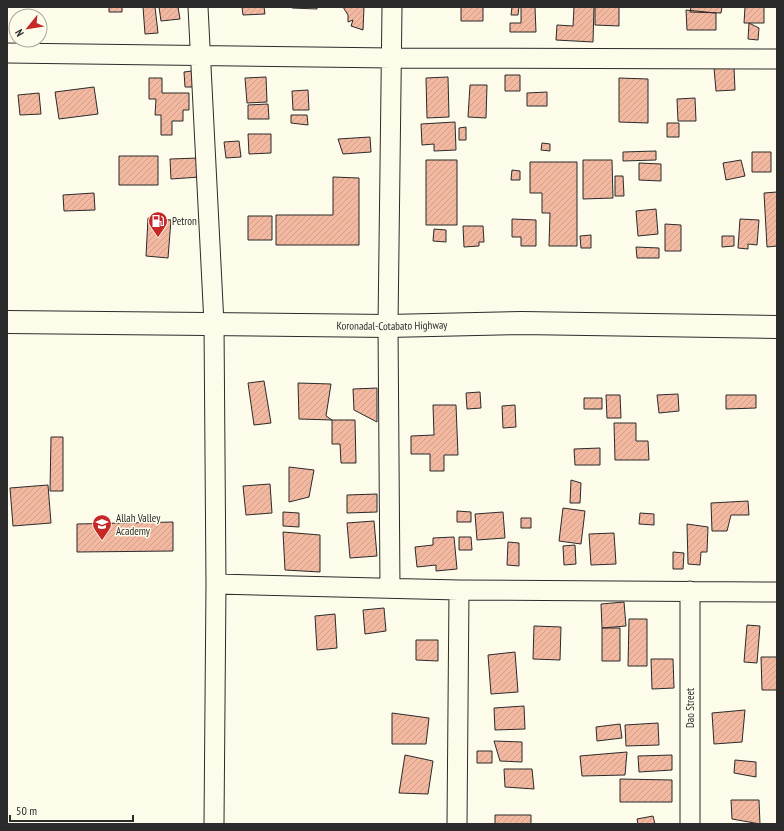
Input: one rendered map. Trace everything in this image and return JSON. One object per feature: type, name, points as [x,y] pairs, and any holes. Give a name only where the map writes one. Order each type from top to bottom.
[{"type":"highway","name":"Koronadal-Cotabato Highway","points":[[7,322],[388,326],[522,323],[777,327]]},
{"type":"street","points":[[198,7],[214,324],[216,584],[214,824]]},
{"type":"street","points":[[390,588],[388,326],[392,7]]},
{"type":"street","points":[[7,54],[201,57],[777,59]]},
{"type":"street","points":[[216,584],[459,590],[777,592]]},
{"type":"street","points":[[457,824],[459,590]]},
{"type":"street","name":"Dao Street","points":[[690,591],[690,824]]},
{"type":"building","points":[[109,7],[122,7],[122,12],[109,12]]},
{"type":"building","points":[[143,7],[155,7],[158,33],[145,34]]},
{"type":"building","points":[[159,7],[178,7],[180,19],[161,21]]},
{"type":"building","points":[[242,7],[264,7],[265,14],[243,15]]},
{"type":"building","points":[[317,7],[317,9],[292,8]]},
{"type":"building","points":[[343,7],[364,7],[363,30],[351,26],[353,20],[348,22],[348,15]]},
{"type":"building","points":[[461,7],[483,7],[483,21],[461,21]]},
{"type":"building","points":[[512,7],[519,7],[518,15],[511,15]]},
{"type":"building","points":[[521,7],[535,7],[536,32],[510,32],[510,23],[521,23]]},
{"type":"building","points":[[574,7],[594,7],[593,42],[556,40],[557,25],[573,26]]},
{"type":"building","points":[[595,7],[619,7],[619,26],[595,25]]},
{"type":"building","points":[[691,7],[722,7],[721,13],[690,12]]},
{"type":"building","points":[[745,7],[764,7],[764,23],[744,23]]},
{"type":"building","points":[[686,10],[716,13],[716,30],[687,30]]},
{"type":"building","points":[[749,23],[759,28],[758,40],[748,39]]},
{"type":"building","points":[[734,67],[735,90],[716,91],[714,68]]},
{"type":"building","points":[[192,71],[194,87],[185,87],[184,72]]},
{"type":"building","points":[[505,75],[520,75],[520,91],[505,91]]},
{"type":"building","points":[[266,77],[267,102],[247,103],[245,78]]},
{"type":"building","points":[[448,77],[449,117],[427,118],[426,78]]},
{"type":"building","points":[[149,78],[162,78],[162,93],[189,93],[189,110],[183,110],[183,121],[172,121],[172,135],[161,135],[161,115],[155,115],[156,99],[149,99]]},
{"type":"building","points":[[619,78],[648,79],[648,123],[619,122]]},
{"type":"building","points":[[470,85],[487,85],[486,118],[468,117]]},
{"type":"building","points":[[94,87],[98,114],[59,119],[55,92]]},
{"type":"building","points":[[308,90],[309,110],[293,110],[292,91]]},
{"type":"building","points":[[547,92],[547,106],[527,106],[527,93]]},
{"type":"building","points":[[39,93],[41,114],[20,115],[18,95]]},
{"type":"building","points":[[695,98],[696,121],[678,121],[677,99]]},
{"type":"building","points":[[268,104],[269,119],[248,119],[248,105]]},
{"type":"building","points":[[291,115],[307,115],[308,125],[291,123]]},
{"type":"building","points":[[455,122],[456,150],[434,151],[434,144],[422,145],[421,124]]},
{"type":"building","points":[[667,123],[679,123],[679,137],[667,137]]},
{"type":"building","points":[[466,127],[466,140],[459,140],[459,128]]},
{"type":"building","points":[[248,134],[271,134],[271,153],[249,154]]},
{"type":"building","points":[[370,137],[371,152],[343,154],[338,139]]},
{"type":"building","points":[[239,141],[241,157],[226,158],[224,142]]},
{"type":"building","points":[[542,143],[550,144],[550,151],[541,150]]},
{"type":"building","points":[[656,151],[656,160],[623,161],[623,152]]},
{"type":"building","points":[[752,152],[771,152],[771,172],[752,172]]},
{"type":"building","points":[[119,156],[158,156],[158,185],[119,185]]},
{"type":"building","points":[[199,158],[200,177],[171,179],[170,159]]},
{"type":"building","points":[[426,160],[457,160],[457,225],[426,225]]},
{"type":"building","points":[[583,160],[612,160],[613,198],[583,199]]},
{"type":"building","points":[[741,160],[745,176],[726,180],[723,163]]},
{"type":"building","points":[[530,162],[577,162],[577,246],[549,246],[550,213],[542,213],[542,193],[530,193]]},
{"type":"building","points":[[639,163],[661,164],[661,181],[639,180]]},
{"type":"building","points":[[512,170],[520,171],[520,180],[511,180]]},
{"type":"building","points":[[615,176],[623,176],[624,196],[615,196]]},
{"type":"building","points":[[333,177],[359,178],[359,245],[276,245],[276,215],[333,215]]},
{"type":"building","points":[[777,192],[777,246],[767,247],[764,193]]},
{"type":"building","points":[[94,193],[95,210],[64,211],[63,195]]},
{"type":"building","points":[[656,209],[658,234],[638,236],[636,211]]},
{"type":"building","points":[[248,216],[272,216],[272,240],[248,240]]},
{"type":"building","name":"Petron","points":[[148,218],[171,220],[168,258],[146,256]]},
{"type":"building","points":[[512,219],[536,220],[536,246],[521,246],[521,237],[512,237]]},
{"type":"building","points":[[740,219],[759,220],[757,245],[748,244],[748,249],[738,248]]},
{"type":"building","points":[[665,224],[681,225],[681,251],[665,251]]},
{"type":"building","points":[[463,226],[483,226],[484,242],[479,242],[479,246],[464,247]]},
{"type":"building","points":[[434,229],[446,230],[446,242],[433,241]]},
{"type":"building","points":[[591,235],[591,248],[581,248],[580,236]]},
{"type":"building","points":[[722,236],[734,236],[734,246],[722,247]]},
{"type":"building","points":[[636,247],[659,248],[659,258],[637,258]]},
{"type":"building","points":[[264,381],[271,423],[254,425],[248,383]]},
{"type":"building","points":[[298,383],[331,384],[326,416],[332,420],[299,419]]},
{"type":"building","points":[[377,388],[377,422],[354,410],[353,389]]},
{"type":"building","points":[[480,392],[481,408],[467,409],[466,393]]},
{"type":"building","points":[[678,394],[679,411],[659,413],[657,395]]},
{"type":"building","points":[[606,395],[620,395],[621,418],[607,418]]},
{"type":"building","points":[[726,395],[756,395],[756,408],[726,409]]},
{"type":"building","points":[[584,398],[602,398],[602,409],[584,409]]},
{"type":"building","points":[[433,405],[456,405],[458,455],[444,455],[444,471],[430,471],[430,454],[411,454],[411,436],[434,435]]},
{"type":"building","points":[[515,405],[516,427],[503,428],[502,406]]},
{"type":"building","points":[[332,420],[355,420],[356,463],[341,463],[340,444],[332,444]]},
{"type":"building","points":[[614,423],[636,423],[636,441],[648,441],[649,460],[615,460]]},
{"type":"building","points":[[51,437],[63,437],[63,491],[50,491]]},
{"type":"building","points":[[600,448],[600,465],[575,465],[574,449]]},
{"type":"building","points":[[289,467],[314,470],[309,497],[289,502]]},
{"type":"building","points":[[571,480],[581,483],[580,503],[570,503]]},
{"type":"building","points":[[270,484],[272,513],[246,515],[243,486]]},
{"type":"building","points":[[48,485],[51,523],[13,526],[10,488]]},
{"type":"building","points":[[377,494],[377,512],[347,513],[347,495]]},
{"type":"building","points":[[748,501],[749,515],[731,515],[727,531],[712,531],[711,503]]},
{"type":"building","points":[[563,508],[585,511],[581,544],[559,541]]},
{"type":"building","points":[[457,511],[471,512],[471,522],[457,522]]},
{"type":"building","points":[[283,512],[299,513],[299,527],[283,526]]},
{"type":"building","points":[[503,512],[505,538],[477,540],[475,514]]},
{"type":"building","points":[[640,513],[654,514],[654,525],[639,524]]},
{"type":"building","points":[[521,518],[531,518],[531,528],[521,528]]},
{"type":"building","points":[[374,521],[377,556],[350,558],[347,523]]},
{"type":"building","points":[[173,522],[173,551],[77,552],[77,524]]},
{"type":"building","points":[[687,524],[708,527],[707,552],[701,552],[700,565],[688,564]]},
{"type":"building","points":[[283,532],[320,535],[320,572],[285,570]]},
{"type":"building","points":[[614,533],[616,564],[591,565],[589,534]]},
{"type":"building","points":[[454,537],[457,569],[436,571],[436,565],[417,567],[415,547],[433,545],[433,538]]},
{"type":"building","points":[[459,537],[471,537],[472,550],[459,550]]},
{"type":"building","points":[[508,542],[519,543],[519,566],[507,565]]},
{"type":"building","points":[[575,545],[576,564],[564,565],[563,546]]},
{"type":"building","points":[[673,552],[684,553],[683,569],[673,569]]},
{"type":"building","points":[[624,602],[626,626],[602,628],[601,604]]},
{"type":"building","points":[[384,608],[386,631],[365,634],[363,610]]},
{"type":"building","points":[[335,614],[337,648],[317,650],[315,616]]},
{"type":"building","points":[[629,619],[647,619],[647,666],[628,666]]},
{"type":"building","points":[[747,625],[760,626],[757,663],[744,662]]},
{"type":"building","points":[[534,626],[561,627],[560,660],[533,659]]},
{"type":"building","points":[[602,628],[620,628],[620,661],[602,661]]},
{"type":"building","points":[[416,640],[438,640],[438,661],[416,660]]},
{"type":"building","points":[[515,652],[518,692],[491,694],[488,655]]},
{"type":"building","points":[[761,657],[777,657],[777,690],[762,690]]},
{"type":"building","points":[[651,659],[673,659],[674,688],[652,689]]},
{"type":"building","points":[[524,706],[525,729],[495,730],[494,708]]},
{"type":"building","points":[[745,710],[742,742],[714,744],[712,713]]},
{"type":"building","points":[[392,713],[429,718],[426,744],[392,744]]},
{"type":"building","points":[[658,723],[659,745],[626,746],[625,725]]},
{"type":"building","points":[[620,724],[622,738],[597,741],[596,727]]},
{"type":"building","points":[[494,741],[522,742],[522,762],[500,761]]},
{"type":"building","points":[[477,751],[492,751],[492,763],[477,763]]},
{"type":"building","points":[[627,752],[625,775],[582,776],[580,756]]},
{"type":"building","points":[[405,755],[433,761],[428,794],[399,793]]},
{"type":"building","points":[[672,755],[672,770],[639,772],[638,756]]},
{"type":"building","points":[[735,760],[756,762],[756,777],[734,773]]},
{"type":"building","points":[[504,769],[532,769],[534,789],[505,787]]},
{"type":"building","points":[[620,779],[672,780],[672,802],[620,802]]},
{"type":"building","points":[[731,800],[759,800],[760,824],[732,819]]},
{"type":"building","points":[[495,815],[531,815],[531,824],[495,824]]},
{"type":"building","points":[[653,816],[655,824],[638,824],[637,819]]},
{"type":"place","name":"Petron","points":[[158,238]]},
{"type":"place","name":"Allah Valley Academy","points":[[102,541]]}]
